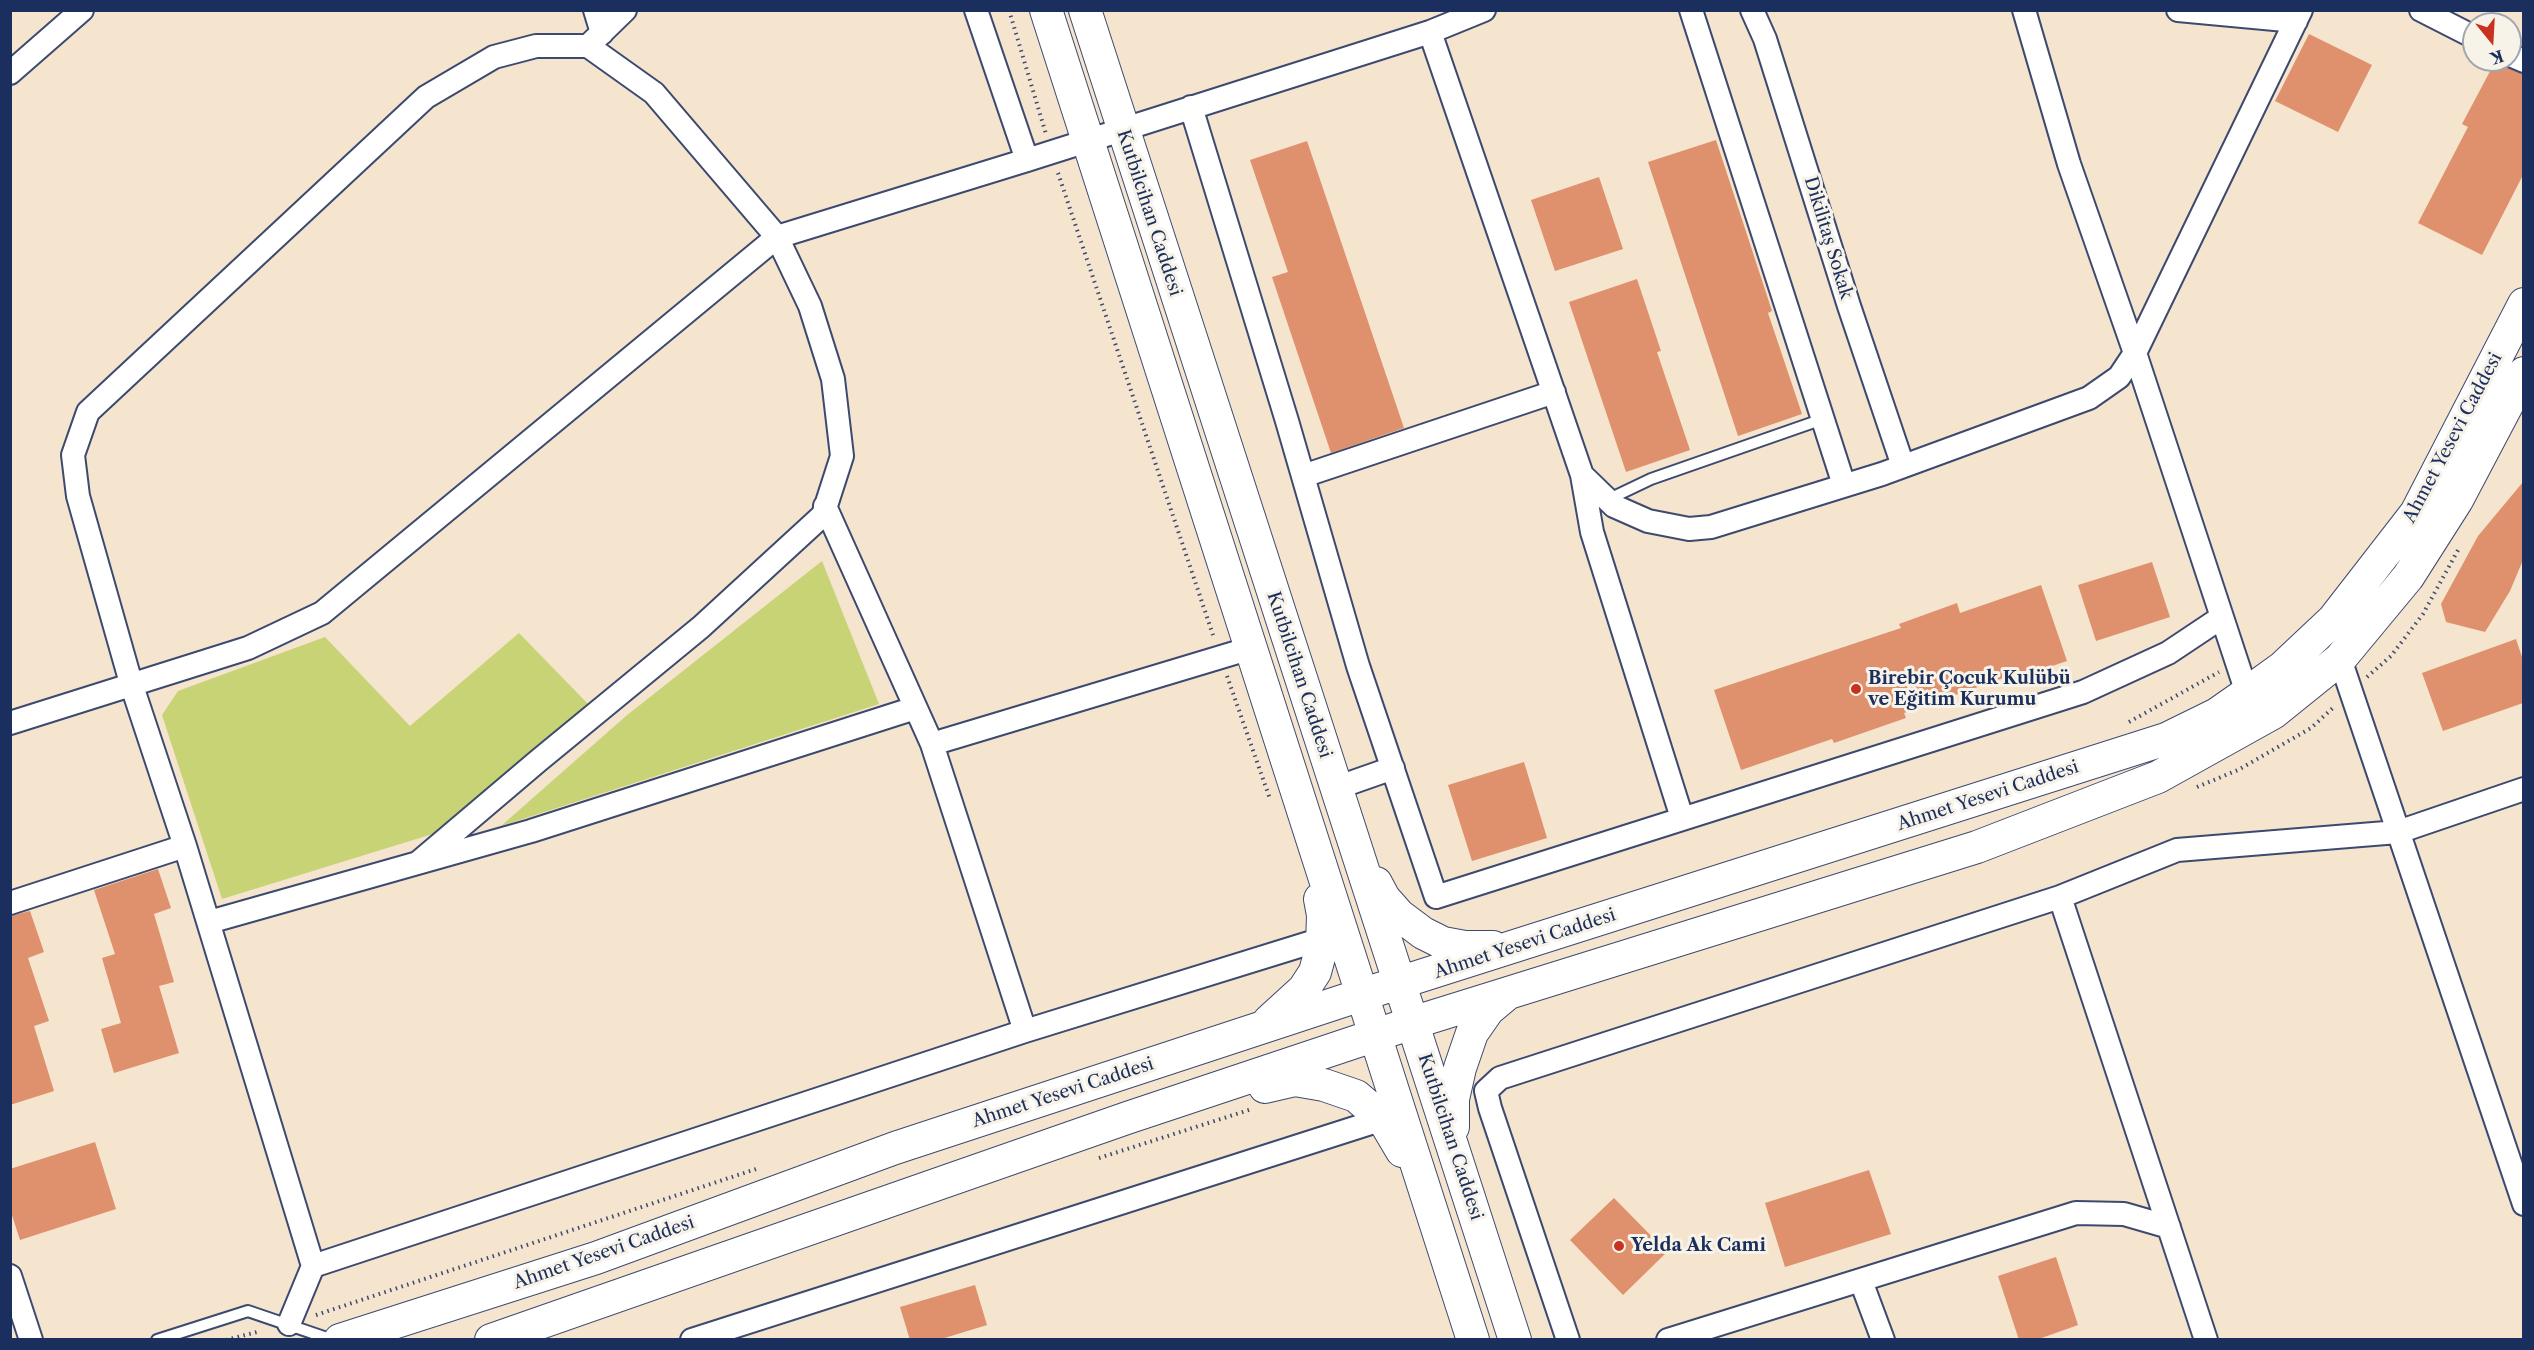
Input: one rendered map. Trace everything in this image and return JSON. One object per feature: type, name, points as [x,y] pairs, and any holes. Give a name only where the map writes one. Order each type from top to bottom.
[{"type":"main road","name":"Kutbilcihan Caddesi","points":[[1046,10],[1473,1340]]},
{"type":"main road","name":"Kutbilcihan Caddesi","points":[[1085,10],[1515,1340]]},
{"type":"main road","name":"Ahmet Yesevi Caddesi","points":[[340,1340],[596,1258],[895,1148],[1363,995],[2166,739],[2217,714],[2247,693],[2283,667],[2333,620],[2416,513],[2523,304]]},
{"type":"main road","name":"Ahmet Yesevi Caddesi","points":[[491,1340],[539,1332],[1127,1118],[1412,1023],[1977,847],[2158,777],[2273,713],[2340,659],[2408,577],[2457,500],[2523,373]]},
{"type":"main road","points":[[1260,1029],[1304,988],[1315,972],[1322,939],[1323,915],[1308,824]]},
{"type":"main road","points":[[1354,844],[1384,898],[1399,915],[1423,933],[1443,943],[1465,947],[1518,947]]},
{"type":"main road","points":[[1454,1149],[1453,1099],[1469,1043],[1488,1010],[1509,992]]},
{"type":"main road","points":[[1127,1118],[1295,1080],[1324,1085],[1356,1096],[1383,1119],[1428,1196]]},
{"type":"street","points":[[10,73],[82,10]]},
{"type":"street","points":[[419,862],[701,627],[823,514],[842,456],[833,379],[810,306],[777,237],[654,93],[595,39],[595,10]]},
{"type":"street","points":[[289,1324],[314,1266],[209,922],[131,683],[78,496],[73,454],[88,412],[426,97],[494,57],[536,46],[595,39],[625,10]]},
{"type":"street","points":[[976,10],[1027,160]]},
{"type":"street","points":[[10,723],[248,648],[321,613],[777,237],[1430,32],[1484,10]]},
{"type":"street","points":[[1691,10],[1844,485]]},
{"type":"street","name":"Dikilitaş Sokak","points":[[1752,10],[1765,39],[1849,306],[1903,466]]},
{"type":"street","points":[[2024,10],[2070,164],[2247,693]]},
{"type":"street","points":[[1582,475],[1614,506],[1648,521],[1689,529],[1711,527],[1903,466],[2089,398],[2119,377],[2135,353],[2299,16],[2178,10]]},
{"type":"street","points":[[2421,10],[2462,31]]},
{"type":"street","points":[[1430,32],[1582,475],[1592,532],[1682,818]]},
{"type":"street","points":[[1191,107],[1358,666],[1436,897],[2083,692],[2168,653],[2222,617]]},
{"type":"street","points":[[1303,476],[1554,392]]},
{"type":"street","points":[[825,506],[932,744],[1025,1031]]},
{"type":"street","points":[[932,744],[1251,648]]},
{"type":"street","points":[[2340,659],[2523,1204]]},
{"type":"street","points":[[209,922],[531,831],[915,708]]},
{"type":"street","points":[[1336,788],[1393,768]]},
{"type":"street","points":[[1568,1340],[1490,1108],[1486,1091],[1500,1078],[2060,897],[2177,850],[2398,832],[2523,789]]},
{"type":"street","points":[[10,903],[185,846]]},
{"type":"street","points":[[2060,897],[2206,1340]]},
{"type":"street","points":[[314,1266],[1025,1031],[1322,939]]},
{"type":"street","points":[[692,1340],[1383,1119]]},
{"type":"street","points":[[1668,1340],[2076,1213],[2124,1214],[2169,1227]]},
{"type":"street","points":[[10,1276],[31,1340]]},
{"type":"street","points":[[1861,1281],[1883,1340]]},
{"type":"lane","points":[[1607,500],[1651,479],[1823,419]]},
{"type":"lane","points":[[158,1340],[248,1311],[333,1340]]},
{"type":"path","points":[[1009,10],[1052,152],[1220,658],[1271,804]]},
{"type":"green space","points":[[822,561],[879,704],[501,826],[626,716]]},
{"type":"green space","points":[[519,633],[589,705],[439,832],[222,899],[162,715],[178,691],[325,637],[410,726]]},
{"type":"building","points":[[2309,34],[2372,65],[2338,132],[2275,101]]},
{"type":"building","points":[[2490,72],[2523,74],[2523,175],[2482,255],[2418,223],[2468,127],[2462,124]]},
{"type":"building","points":[[1716,140],[1772,311],[1768,313],[1802,414],[1738,436],[1648,162]]},
{"type":"building","points":[[1307,141],[1404,428],[1331,453],[1272,277],[1288,272],[1250,160]]},
{"type":"building","points":[[1599,177],[1623,249],[1555,271],[1531,200]]},
{"type":"building","points":[[1637,279],[1661,351],[1657,352],[1690,450],[1626,472],[1569,302]]},
{"type":"building","points":[[2523,482],[2523,560],[2510,591],[2485,632],[2446,622],[2441,604],[2478,536]]},
{"type":"building","points":[[2152,562],[2170,617],[2096,641],[2078,585]]},
{"type":"building","points":[[2041,585],[2067,661],[2014,679],[2012,675],[1904,713],[1906,718],[1834,743],[1832,739],[1741,770],[1714,690],[1901,628],[1899,624],[1957,603],[1960,613]]},
{"type":"building","points":[[2516,639],[2523,660],[2523,703],[2443,731],[2422,673]]},
{"type":"building","points":[[1524,762],[1547,838],[1472,861],[1448,785]]},
{"type":"building","points":[[158,869],[171,908],[154,914],[174,982],[159,986],[179,1053],[114,1073],[101,1029],[121,1023],[102,958],[115,954],[94,890]]},
{"type":"building","points":[[30,911],[44,952],[28,958],[49,1021],[34,1026],[54,1091],[10,1105],[10,916]]},
{"type":"building","points":[[95,1142],[116,1209],[20,1240],[10,1209],[10,1169]]},
{"type":"building","points":[[1869,1170],[1891,1234],[1785,1267],[1765,1203]]},
{"type":"building","name":"Yelda Ak Cami","points":[[1614,1198],[1667,1252],[1623,1295],[1570,1240]]},
{"type":"building","points":[[2056,1257],[2078,1325],[2036,1340],[2019,1340],[1998,1276]]},
{"type":"building","points":[[975,1285],[987,1325],[938,1340],[910,1340],[900,1307]]},
{"type":"place","name":"Birebir Çocuk Kulübü ve Eğitim Kurumu","points":[[1856,689]]},
{"type":"place","name":"Yelda Ak Cami","points":[[1619,1246]]}]
